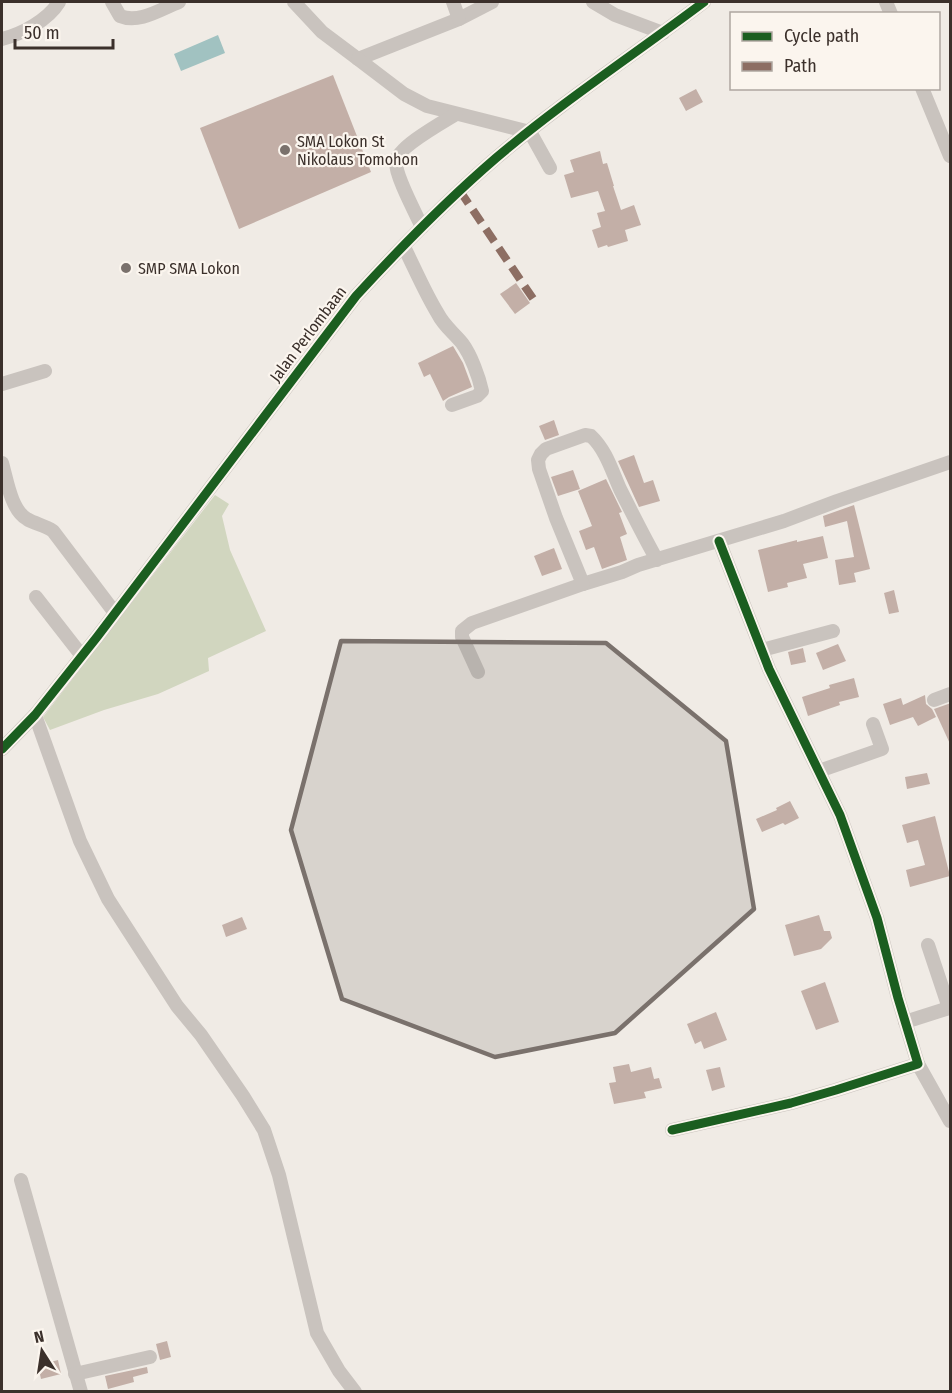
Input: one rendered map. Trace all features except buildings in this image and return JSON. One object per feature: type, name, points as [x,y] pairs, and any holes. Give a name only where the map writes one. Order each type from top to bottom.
[{"type":"street","points":[[2,39],[43,19],[59,2]]},
{"type":"street","points":[[112,2],[120,16],[134,19],[179,2]]},
{"type":"street","points":[[294,2],[322,32],[404,94],[427,106],[530,132],[550,168]]},
{"type":"street","points":[[453,2],[459,19]]},
{"type":"street","points":[[358,59],[459,19],[492,2]]},
{"type":"street","points":[[593,2],[615,15],[663,33]]},
{"type":"street","name":"Jalan Perlombaan","points":[[2,749],[35,715],[82,656],[356,296],[422,227],[497,158],[602,76],[704,2]]},
{"type":"street","points":[[923,90],[951,156]]},
{"type":"street","points":[[422,227],[398,175],[396,158],[400,151],[456,114]]},
{"type":"street","points":[[404,247],[437,314],[461,342],[481,384],[482,391],[477,396],[452,405]]},
{"type":"street","points":[[2,384],[45,371]]},
{"type":"street","points":[[583,584],[538,469],[538,459],[546,449],[585,435],[591,436],[598,442],[639,529],[657,560]]},
{"type":"street","points":[[478,672],[462,637],[462,631],[472,623],[638,565],[784,521],[951,462]]},
{"type":"street","points":[[2,463],[14,505],[26,519],[45,525],[53,531],[115,613]]},
{"type":"street","points":[[720,541],[762,650],[840,815],[877,918],[918,1064],[951,1122]]},
{"type":"street","points":[[36,597],[82,656]]},
{"type":"street","points":[[762,650],[833,631]]},
{"type":"street","points":[[934,700],[951,694]]},
{"type":"street","points":[[35,715],[80,841],[108,899],[177,1006],[211,1050],[264,1130],[279,1175],[317,1333],[339,1371],[355,1392]]},
{"type":"street","points":[[819,771],[882,749],[873,724]]},
{"type":"street","points":[[905,1022],[949,1008],[928,945]]},
{"type":"street","points":[[672,1130],[791,1103],[918,1064]]},
{"type":"street","points":[[21,1180],[81,1392]]},
{"type":"street","points":[[75,1374],[150,1357]]},
{"type":"highlighted area","points":[[341,641],[606,643],[726,741],[754,909],[615,1033],[495,1057],[342,999],[291,830]]},
{"type":"green space","points":[[215,495],[229,504],[222,516],[230,550],[266,631],[208,658],[209,671],[158,694],[104,710],[50,730],[43,717]]},
{"type":"water","points":[[218,35],[225,53],[181,71],[174,54]]},
{"type":"marked path","points":[[460,191],[534,300]]},
{"type":"cycle path","points":[[2,749],[35,715],[97,637],[356,296],[406,243],[477,174],[521,137],[704,2]]},
{"type":"cycle path","points":[[672,1130],[791,1103],[918,1064],[877,918],[840,815],[769,669],[719,541]]},
{"type":"place","name":"SMA Lokon St Nikolaus Tomohon","points":[[285,150]]},
{"type":"place","name":"SMP SMA Lokon","points":[[126,268]]}]
